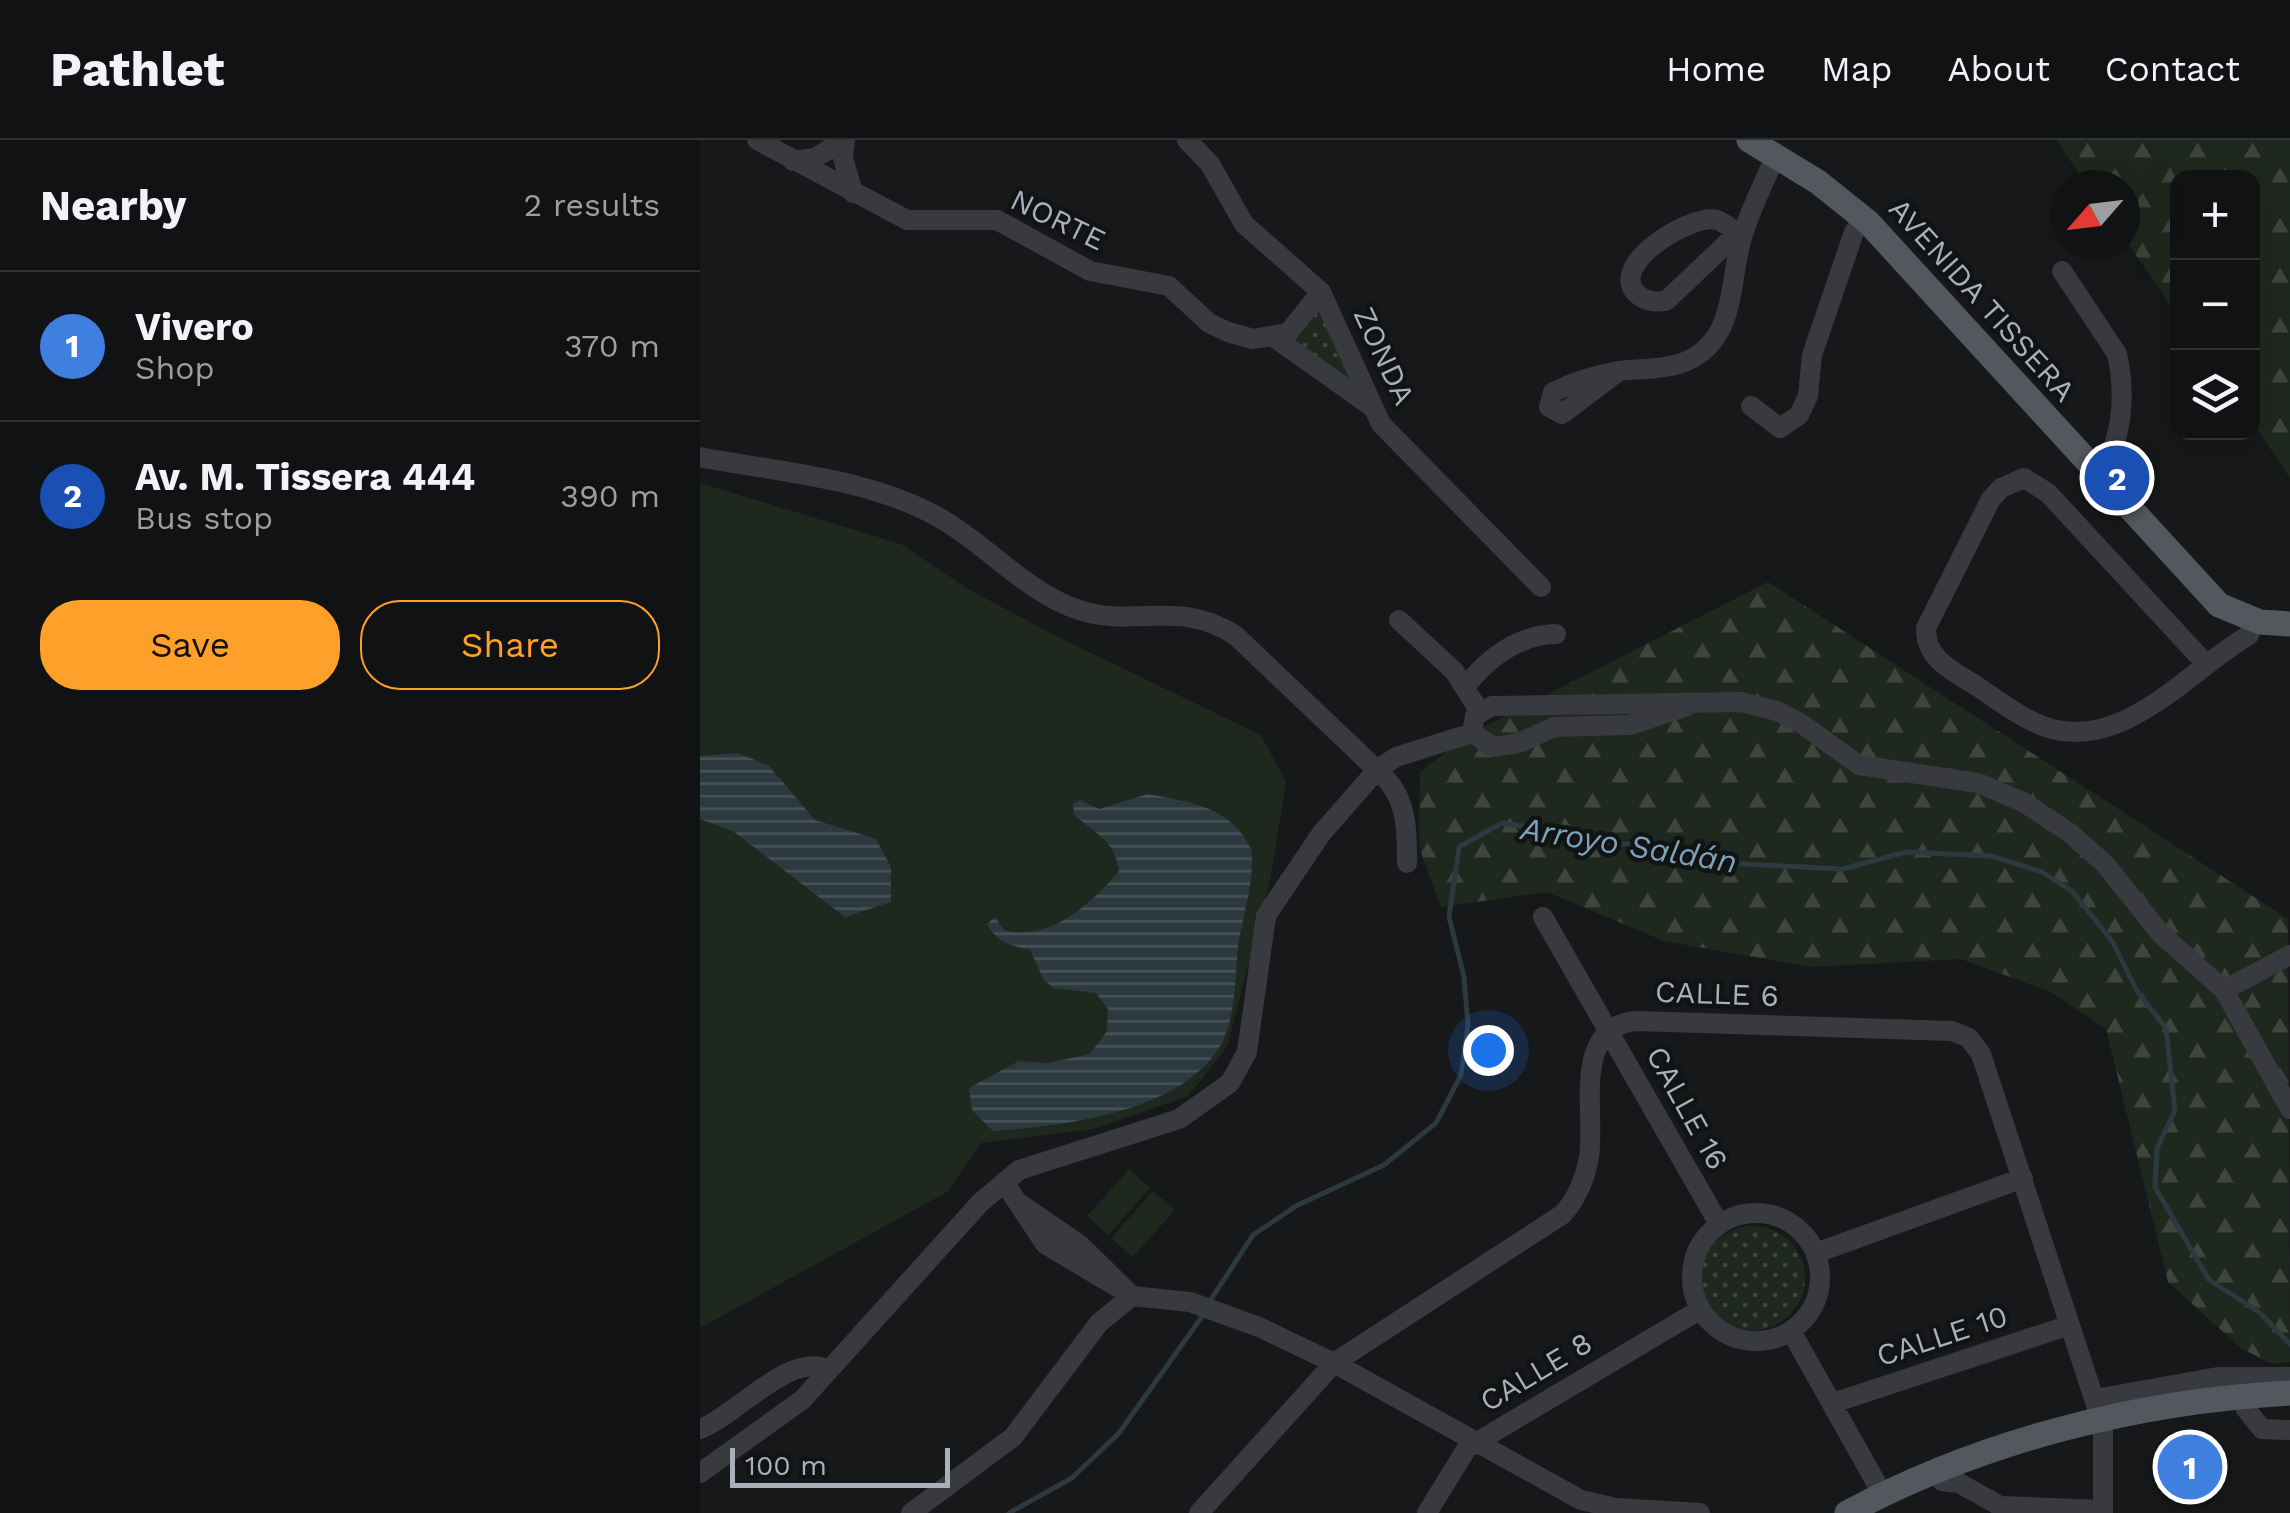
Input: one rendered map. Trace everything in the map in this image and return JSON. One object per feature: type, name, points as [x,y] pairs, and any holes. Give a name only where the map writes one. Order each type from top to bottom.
[{"type":"main road","name":"AVENIDA TISSERA","points":[[1748,140],[1781,154],[1864,218],[2219,605],[2253,620],[2290,624]]},
{"type":"main road","points":[[1876,1504],[2003,1448],[2100,1416],[2290,1393]]},
{"type":"main road","points":[[1847,1513],[2027,1450],[2100,1416],[2290,1405]]},
{"type":"street","name":"NORTE","points":[[757,140],[853,194],[920,223],[997,220],[1090,271],[1169,286],[1216,327],[1254,339],[1275,338],[1371,406]]},
{"type":"street","points":[[794,160],[815,158],[844,140]]},
{"type":"street","points":[[844,140],[843,158],[853,194]]},
{"type":"street","name":"ZONDA","points":[[1187,140],[1210,164],[1255,237],[1286,258],[1321,292],[1371,406],[1393,439],[1541,587]]},
{"type":"street","points":[[1741,229],[1702,218],[1670,236],[1632,266],[1628,277],[1632,290],[1649,301],[1666,301],[1741,229],[1781,154]]},
{"type":"street","points":[[1751,406],[1780,428],[1799,416],[1808,396],[1812,355],[1854,232],[1864,218]]},
{"type":"street","points":[[1619,371],[1688,360],[1718,336],[1731,302],[1741,229]]},
{"type":"street","points":[[2062,271],[2116,354],[2120,370],[2117,444],[2097,476]]},
{"type":"street","points":[[1275,338],[1288,333],[1321,292]]},
{"type":"street","points":[[700,457],[900,499],[940,518],[1052,598],[1084,612],[1182,612],[1217,623],[1235,634],[1388,779],[1407,818],[1407,862]]},
{"type":"street","points":[[2206,664],[2048,493],[2024,478],[2000,488],[1991,499],[1928,615],[1926,628],[1926,642],[1938,660],[2015,712],[2056,730],[2075,732],[2128,717],[2206,664],[2248,634],[2253,620]]},
{"type":"street","points":[[1399,620],[1466,686],[1480,712]]},
{"type":"street","points":[[1466,686],[1506,649],[1535,635],[1556,634]]},
{"type":"street","points":[[1472,733],[1472,721],[1492,706],[1624,701],[1686,706],[1762,705],[1802,724],[1870,769],[1978,783],[2023,802],[2092,851],[2154,926],[2224,990],[2290,1108]]},
{"type":"street","points":[[1530,704],[1537,716],[1534,732]]},
{"type":"street","points":[[700,1474],[787,1412],[980,1203],[1004,1182],[1030,1166],[1180,1119],[1230,1083],[1247,1052],[1266,916],[1321,834],[1377,770],[1396,757],[1472,733],[1494,747],[1519,743],[1534,732],[1554,727],[1630,725],[1686,706]]},
{"type":"street","name":"CALLE 16","points":[[1543,917],[1719,1224]]},
{"type":"street","points":[[2224,990],[2290,955]]},
{"type":"street","name":"CALLE 6","points":[[1609,1029],[1635,1021],[1959,1033],[1981,1054],[2100,1416],[2103,1511]]},
{"type":"street","points":[[1200,1513],[1334,1363],[1564,1214],[1585,1178],[1594,1052],[1609,1029]]},
{"type":"street","points":[[1816,1253],[2023,1178]]},
{"type":"street","points":[[1004,1182],[1045,1244],[1132,1296],[1190,1302],[1334,1363],[1479,1441],[1572,1503],[1700,1513]]},
{"type":"street","points":[[1736,1215],[1774,1215],[1806,1236],[1816,1253],[1820,1288],[1804,1319],[1791,1331],[1772,1339],[1732,1336],[1701,1309],[1692,1272],[1705,1237],[1736,1215]]},
{"type":"street","points":[[912,1513],[1013,1437],[1099,1324],[1132,1296]]},
{"type":"street","name":"CALLE 8","points":[[1427,1513],[1462,1455],[1479,1441],[1701,1309]]},
{"type":"street","name":"CALLE 10","points":[[1832,1403],[2070,1325]]},
{"type":"street","points":[[1791,1331],[1832,1403],[1876,1504]]},
{"type":"street","points":[[700,1430],[782,1376],[808,1366],[829,1370]]},
{"type":"street","points":[[2100,1416],[2218,1376],[2290,1376]]},
{"type":"street","points":[[2245,1408],[2262,1429],[2290,1430]]},
{"type":"street","points":[[1942,1481],[1959,1484],[2000,1506],[2103,1511]]},
{"type":"green space","points":[[2056,140],[2290,140],[2290,478],[2260,433],[2260,170],[2170,170],[2170,305],[2139,260],[2140,170],[2077,170]]},
{"type":"green space","points":[[1319,306],[1353,385],[1291,343]]},
{"type":"green space","points":[[700,483],[901,544],[968,589],[1058,637],[1261,735],[1286,782],[1270,881],[1227,1047],[1188,1096],[1094,1129],[981,1143],[947,1192],[700,1328]]},
{"type":"green space","points":[[1768,582],[2288,919],[2290,1362],[2272,1364],[2241,1348],[2168,1282],[2106,1029],[2051,992],[1961,959],[1811,967],[1664,941],[1547,892],[1441,907],[1419,847],[1420,772],[1472,733]]},
{"type":"green space","points":[[1129,1169],[1150,1188],[1108,1235],[1087,1216]]},
{"type":"green space","points":[[1153,1191],[1175,1210],[1133,1257],[1111,1238]]},
{"type":"green space","points":[[1753,1226],[1773,1230],[1790,1241],[1801,1258],[1805,1278],[1801,1298],[1790,1315],[1773,1326],[1753,1330],[1733,1326],[1716,1315],[1705,1298],[1701,1278],[1705,1258],[1716,1241],[1733,1230]]},
{"type":"shaded area","points":[[738,753],[769,766],[815,820],[876,839],[891,867],[891,902],[845,917],[733,831],[700,819],[700,756]]},
{"type":"shaded area","points":[[1148,794],[1194,804],[1221,815],[1243,835],[1251,849],[1250,885],[1238,947],[1233,1005],[1224,1038],[1208,1063],[1184,1083],[1155,1098],[1089,1119],[993,1131],[972,1110],[969,1088],[1019,1061],[1048,1063],[1090,1054],[1107,1031],[1108,1009],[1096,993],[1054,988],[1044,980],[1030,950],[1000,939],[987,924],[995,917],[1004,930],[1038,930],[1083,907],[1119,871],[1109,845],[1074,815],[1073,804],[1080,800],[1099,809]]},
{"type":"waterway","name":"Arroyo Saldán","points":[[1210,1301],[1253,1235],[1296,1206],[1384,1165],[1436,1123],[1461,1075],[1468,1025],[1464,977],[1449,917],[1459,847],[1502,823],[1595,837],[1612,845],[1656,842],[1724,863],[1843,869],[1906,852],[1992,856],[2042,872],[2072,891],[2112,941],[2137,991],[2166,1028],[2175,1111],[2157,1148],[2155,1187],[2209,1280],[2259,1312],[2290,1344]]},
{"type":"waterway","name":"Arroyo Saldán","points":[[1009,1513],[1072,1478],[1119,1433],[1206,1311]]},
{"type":"place","name":"Av. M. Tissera 444","points":[[2117,478]]},
{"type":"place","name":"Vivero","points":[[2190,1467]]}]
